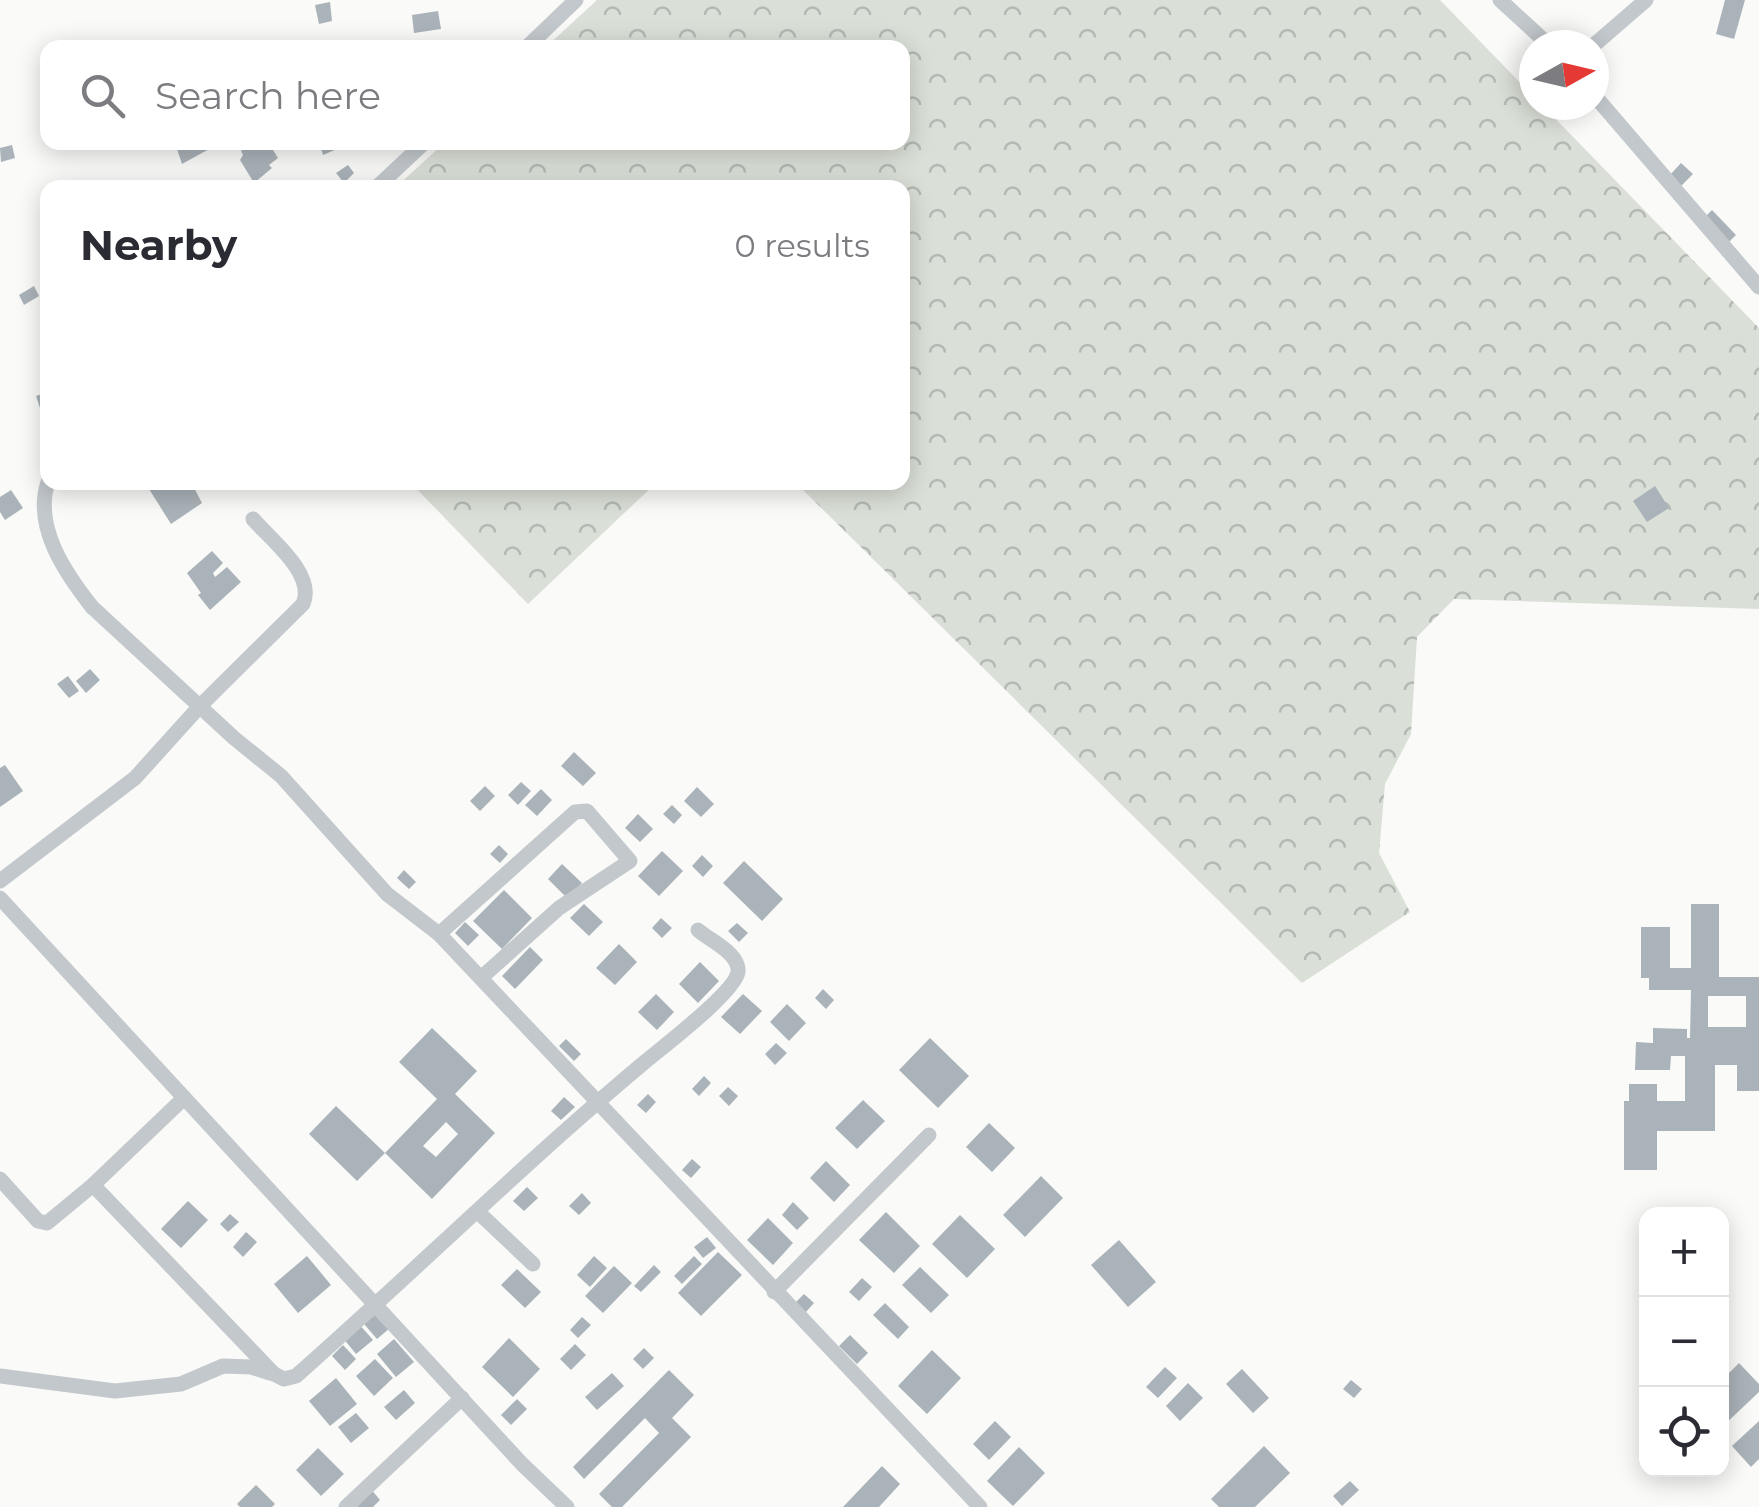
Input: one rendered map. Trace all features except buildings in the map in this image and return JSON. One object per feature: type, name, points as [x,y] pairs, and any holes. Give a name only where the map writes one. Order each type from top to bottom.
[{"type":"street","points":[[534,40],[576,0]]},
{"type":"street","points":[[1500,0],[1533,30]]},
{"type":"street","points":[[1609,32],[1646,0]]},
{"type":"street","points":[[1609,112],[1759,287]]},
{"type":"street","points":[[385,180],[416,150]]},
{"type":"street","points":[[47,490],[44,518],[74,584],[106,620],[281,776],[386,894],[439,934],[980,1507]]},
{"type":"street","points":[[0,881],[135,778],[306,597],[302,576],[253,519]]},
{"type":"street","points":[[439,934],[575,812],[587,812],[630,861],[559,908],[482,978]]},
{"type":"street","points":[[0,898],[462,1398],[568,1507]]},
{"type":"street","points":[[0,1376],[114,1391],[180,1384],[223,1366],[251,1368],[284,1379],[296,1376],[598,1101],[692,1023],[735,978],[736,960],[698,930]]},
{"type":"street","points":[[0,1179],[42,1222],[52,1220],[184,1098]]},
{"type":"street","points":[[774,1292],[929,1135]]},
{"type":"street","points":[[93,1185],[274,1374]]},
{"type":"street","points":[[478,1212],[533,1264]]},
{"type":"street","points":[[346,1507],[462,1398]]},
{"type":"green space","points":[[597,0],[1440,0],[1519,82],[1519,120],[1557,120],[1759,328],[1759,609],[1454,599],[1417,637],[1411,734],[1385,784],[1379,853],[1410,912],[1302,983],[803,490],[910,490],[910,180],[404,180],[436,150],[910,150],[910,40],[554,40]]},
{"type":"green space","points":[[418,490],[649,490],[528,604]]}]
